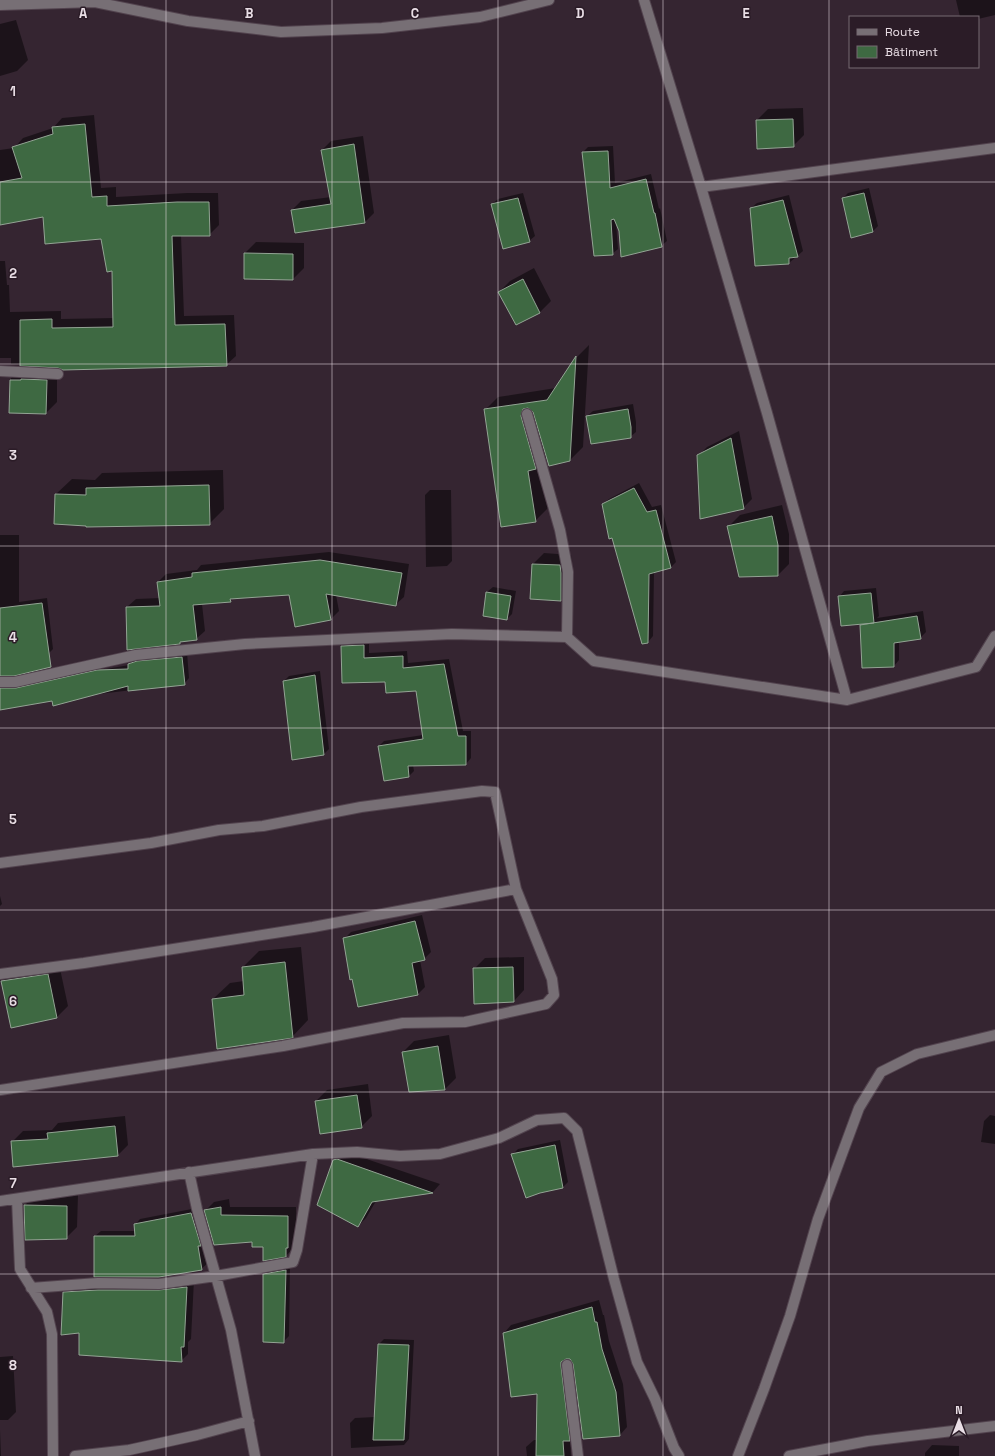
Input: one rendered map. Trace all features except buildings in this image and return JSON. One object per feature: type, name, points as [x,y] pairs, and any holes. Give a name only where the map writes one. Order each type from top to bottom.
[{"type":"street","points":[[0,6],[94,1],[188,21],[281,32],[382,28],[480,17],[550,0]]},
{"type":"street","points":[[644,0],[701,187],[769,421],[847,700]]},
{"type":"street","points":[[701,187],[995,148]]},
{"type":"street","points":[[0,371],[58,374]]},
{"type":"street","points":[[527,414],[560,530],[568,572],[567,637]]},
{"type":"street","points":[[0,682],[15,682],[136,655],[245,644],[452,634],[567,637],[594,661],[847,700],[976,667],[995,636]]},
{"type":"street","points":[[0,863],[151,843],[219,830],[263,826],[361,807],[482,790],[495,792],[516,889],[552,979],[554,995],[546,1004],[465,1022],[402,1023],[283,1046],[0,1090]]},
{"type":"street","points":[[0,974],[84,963],[313,927],[516,889]]},
{"type":"street","points":[[738,1456],[767,1382],[790,1316],[818,1219],[859,1108],[881,1072],[917,1054],[995,1035]]},
{"type":"street","points":[[0,1201],[313,1154],[357,1152],[400,1156],[440,1154],[499,1138],[537,1120],[564,1118],[577,1131],[637,1362],[655,1399],[674,1448],[679,1456]]},
{"type":"street","points":[[31,1288],[98,1283],[158,1284],[216,1276],[293,1262],[298,1250],[313,1154]]},
{"type":"street","points":[[190,1172],[197,1209],[231,1330],[255,1456]]},
{"type":"street","points":[[17,1199],[20,1268],[47,1312],[52,1334],[53,1456]]},
{"type":"street","points":[[567,1365],[578,1456]]},
{"type":"street","points":[[75,1456],[129,1450],[197,1435],[249,1421]]},
{"type":"street","points":[[789,1456],[868,1441],[995,1426]]}]
